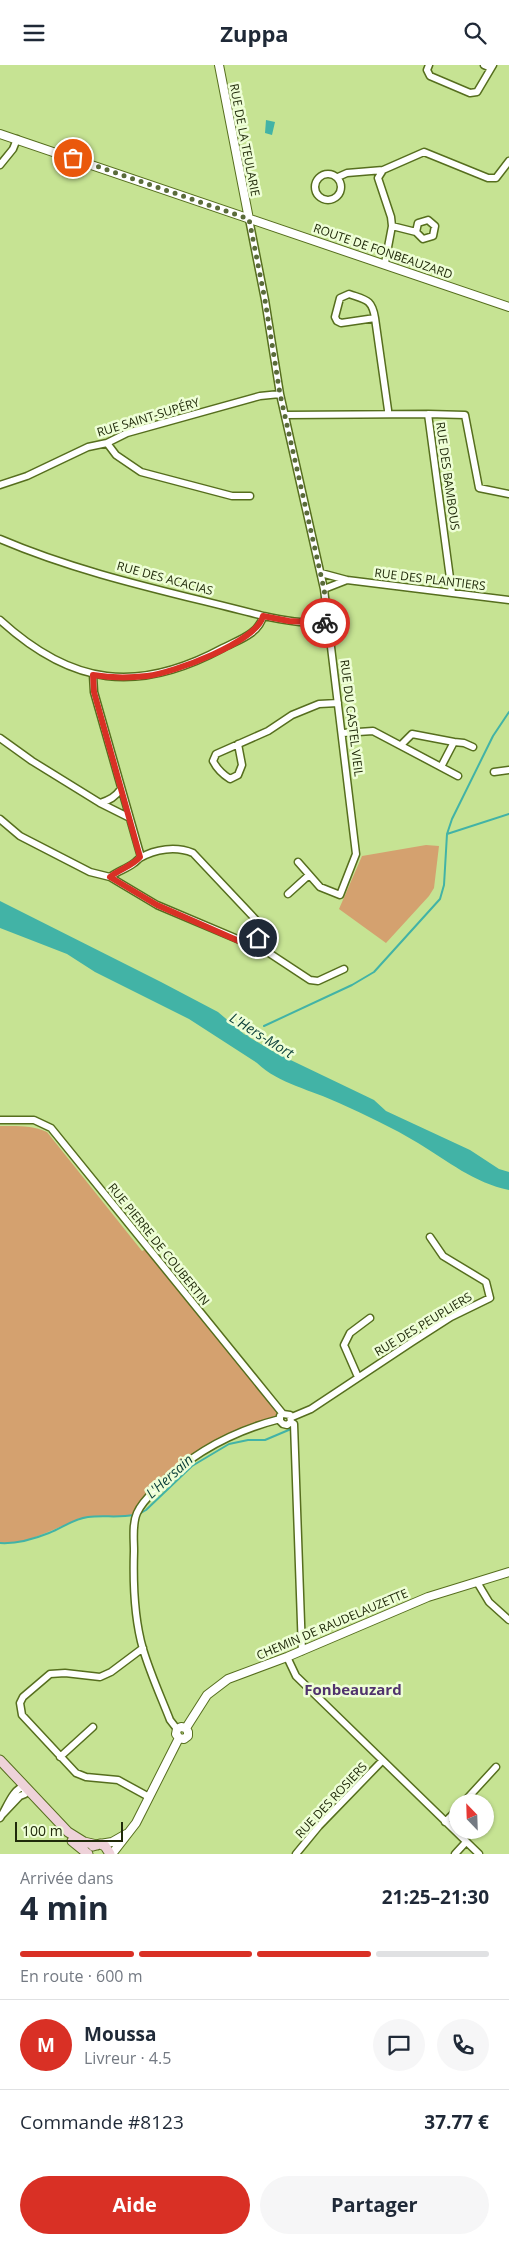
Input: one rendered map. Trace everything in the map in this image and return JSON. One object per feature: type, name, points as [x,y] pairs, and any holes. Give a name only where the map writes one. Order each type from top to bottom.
[{"type":"main road","points":[[0,1760],[74,1837],[84,1842],[98,1844],[107,1848],[111,1854]]},
{"type":"main road","points":[[25,1786],[66,1836],[88,1854],[90,1849],[98,1844]]},
{"type":"street","name":"RUE DE LA TEULARIE","points":[[219,65],[249,219]]},
{"type":"street","points":[[429,65],[427,70],[430,77],[470,93],[477,92],[492,66],[484,65]]},
{"type":"street","name":"ROUTE DE FONBEAUZARD","points":[[0,134],[385,263],[509,307]]},
{"type":"street","points":[[0,165],[13,149],[17,139]]},
{"type":"street","points":[[338,177],[342,186],[339,196],[330,201],[320,198],[315,190],[317,179],[328,173],[338,177],[347,173],[383,170],[424,151],[488,178],[496,178],[509,161]]},
{"type":"street","points":[[383,170],[378,178],[391,217],[392,226],[385,263]]},
{"type":"street","name":"RUE DU CASTEL VIEIL","points":[[249,219],[265,300],[280,394],[324,589],[343,733],[356,855],[340,895],[320,887],[309,875]]},
{"type":"street","points":[[392,226],[416,232]]},
{"type":"street","points":[[375,318],[341,323],[337,321],[335,317],[340,297],[349,294],[369,301],[373,307],[375,318],[388,414]]},
{"type":"street","name":"RUE SAINT-SUPÉRY","points":[[0,485],[27,476],[88,447],[107,443],[127,433],[260,396],[280,394]]},
{"type":"street","points":[[428,413],[465,415],[479,488],[509,495]]},
{"type":"street","name":"RUE DES BAMBOUS","points":[[285,415],[428,413],[452,593]]},
{"type":"street","points":[[107,443],[116,455],[142,472],[232,496],[250,496]]},
{"type":"street","name":"RUE DES ACACIAS","points":[[0,539],[37,555],[263,616],[289,621],[329,622]]},
{"type":"street","name":"RUE DES PLANTIERS","points":[[320,573],[347,579],[509,600]]},
{"type":"street","points":[[324,589],[347,579]]},
{"type":"street","points":[[1,625],[54,659],[71,667],[93,675],[128,677],[148,676],[175,670],[212,654],[252,633],[262,622],[263,616]]},
{"type":"street","points":[[93,675],[94,692],[140,857]]},
{"type":"street","points":[[238,744],[242,765],[238,775],[230,779],[222,775],[213,761],[216,754],[238,744],[268,731],[292,715],[319,704],[338,703]]},
{"type":"street","points":[[343,733],[373,731],[458,776]]},
{"type":"street","points":[[401,745],[412,734],[464,743],[473,747]]},
{"type":"street","points":[[0,738],[32,761],[100,803],[128,817]]},
{"type":"street","points":[[441,767],[454,742]]},
{"type":"street","points":[[494,772],[509,770]]},
{"type":"street","points":[[100,803],[110,800],[121,789]]},
{"type":"street","points":[[0,819],[20,836],[90,872],[110,877],[157,905],[266,951],[310,981],[318,981],[344,969]]},
{"type":"street","points":[[110,877],[134,863],[140,857],[171,848],[184,849],[193,853],[258,922],[266,951]]},
{"type":"street","points":[[288,894],[309,875],[298,862]]},
{"type":"street","points":[[248,945],[254,942],[261,934]]},
{"type":"street","name":"RUE PIERRE DE COUBERTIN","points":[[0,1120],[34,1120],[51,1128],[281,1416]]},
{"type":"street","name":"RUE DES PEUPLIERS","points":[[291,1420],[311,1409],[451,1317],[490,1298],[486,1282],[442,1256],[430,1237]]},
{"type":"street","points":[[358,1377],[344,1345],[350,1333],[370,1318]]},
{"type":"street","points":[[179,1738],[184,1739],[188,1736],[188,1731],[186,1728],[181,1727],[177,1729],[172,1726],[143,1648],[135,1599],[134,1523],[136,1515],[143,1502],[184,1463],[206,1448],[254,1425],[287,1413],[294,1424],[298,1581],[302,1651]]},
{"type":"street","points":[[281,1416],[283,1424],[291,1420]]},
{"type":"street","name":"CHEMIN DE RAUDELAUZETTE","points":[[186,1728],[207,1695],[220,1684],[242,1672],[302,1651],[428,1597],[509,1572]]},
{"type":"street","points":[[477,1582],[489,1602],[509,1620]]},
{"type":"street","points":[[143,1648],[111,1672],[100,1677],[65,1673],[50,1674],[23,1697],[20,1703],[22,1715],[80,1776],[118,1780],[149,1797]]},
{"type":"street","points":[[287,1657],[296,1676],[479,1854]]},
{"type":"street","points":[[60,1757],[93,1727]]},
{"type":"street","points":[[177,1729],[176,1734],[179,1738]]},
{"type":"street","points":[[111,1854],[136,1823],[179,1738]]},
{"type":"street","name":"RUE DES ROSIERS","points":[[296,1854],[382,1761]]},
{"type":"street","points":[[471,1794],[496,1767]]},
{"type":"street","points":[[1,1816],[15,1791],[19,1787],[25,1786]]},
{"type":"street","points":[[445,1822],[449,1818]]},
{"type":"street","points":[[98,1844],[120,1838],[136,1823]]},
{"type":"street","points":[[455,1854],[466,1842]]},
{"type":"shaded area","points":[[426,845],[439,846],[434,888],[386,943],[339,909],[362,856]]},
{"type":"shaded area","points":[[0,1126],[30,1127],[47,1132],[142,1251],[148,1248],[281,1415],[225,1438],[163,1482],[136,1515],[85,1518],[33,1538],[12,1543],[0,1543]]},
{"type":"water","points":[[266,120],[275,122],[272,135],[265,133]]},
{"type":"water","points":[[0,901],[218,1012],[244,1034],[276,1053],[374,1100],[386,1111],[470,1150],[499,1169],[509,1172],[509,1190],[496,1187],[473,1177],[409,1137],[369,1117],[275,1076],[189,1019],[95,972],[67,954],[0,928]]},
{"type":"waterway","name":"L'Hers-Mort","points":[[264,1026],[352,985],[374,972],[440,899],[444,885],[447,834],[452,819],[493,736],[509,712]]},
{"type":"waterway","points":[[447,834],[509,814]]},
{"type":"waterway","name":"L'Hers-Mort","points":[[247,1036],[258,1030]]},
{"type":"waterway","name":"L'Hersain","points":[[139,1514],[146,1510],[192,1466],[229,1444],[248,1440],[265,1440],[291,1429]]},
{"type":"waterway","name":"L'Hersain","points":[[0,1543],[18,1542],[37,1537],[83,1518],[134,1515]]},
{"type":"way so far","points":[[73,158],[249,219],[265,300],[280,394],[324,589],[329,622],[325,623]]},
{"type":"district","name":"Fonbeauzard","points":[[353,1689]]},
{"type":"route","points":[[258,938],[248,945],[157,905],[110,877],[134,863],[140,857],[92,679],[93,675],[108,677],[148,676],[175,670],[212,654],[252,633],[262,622],[263,616],[289,621],[325,623]]}]
